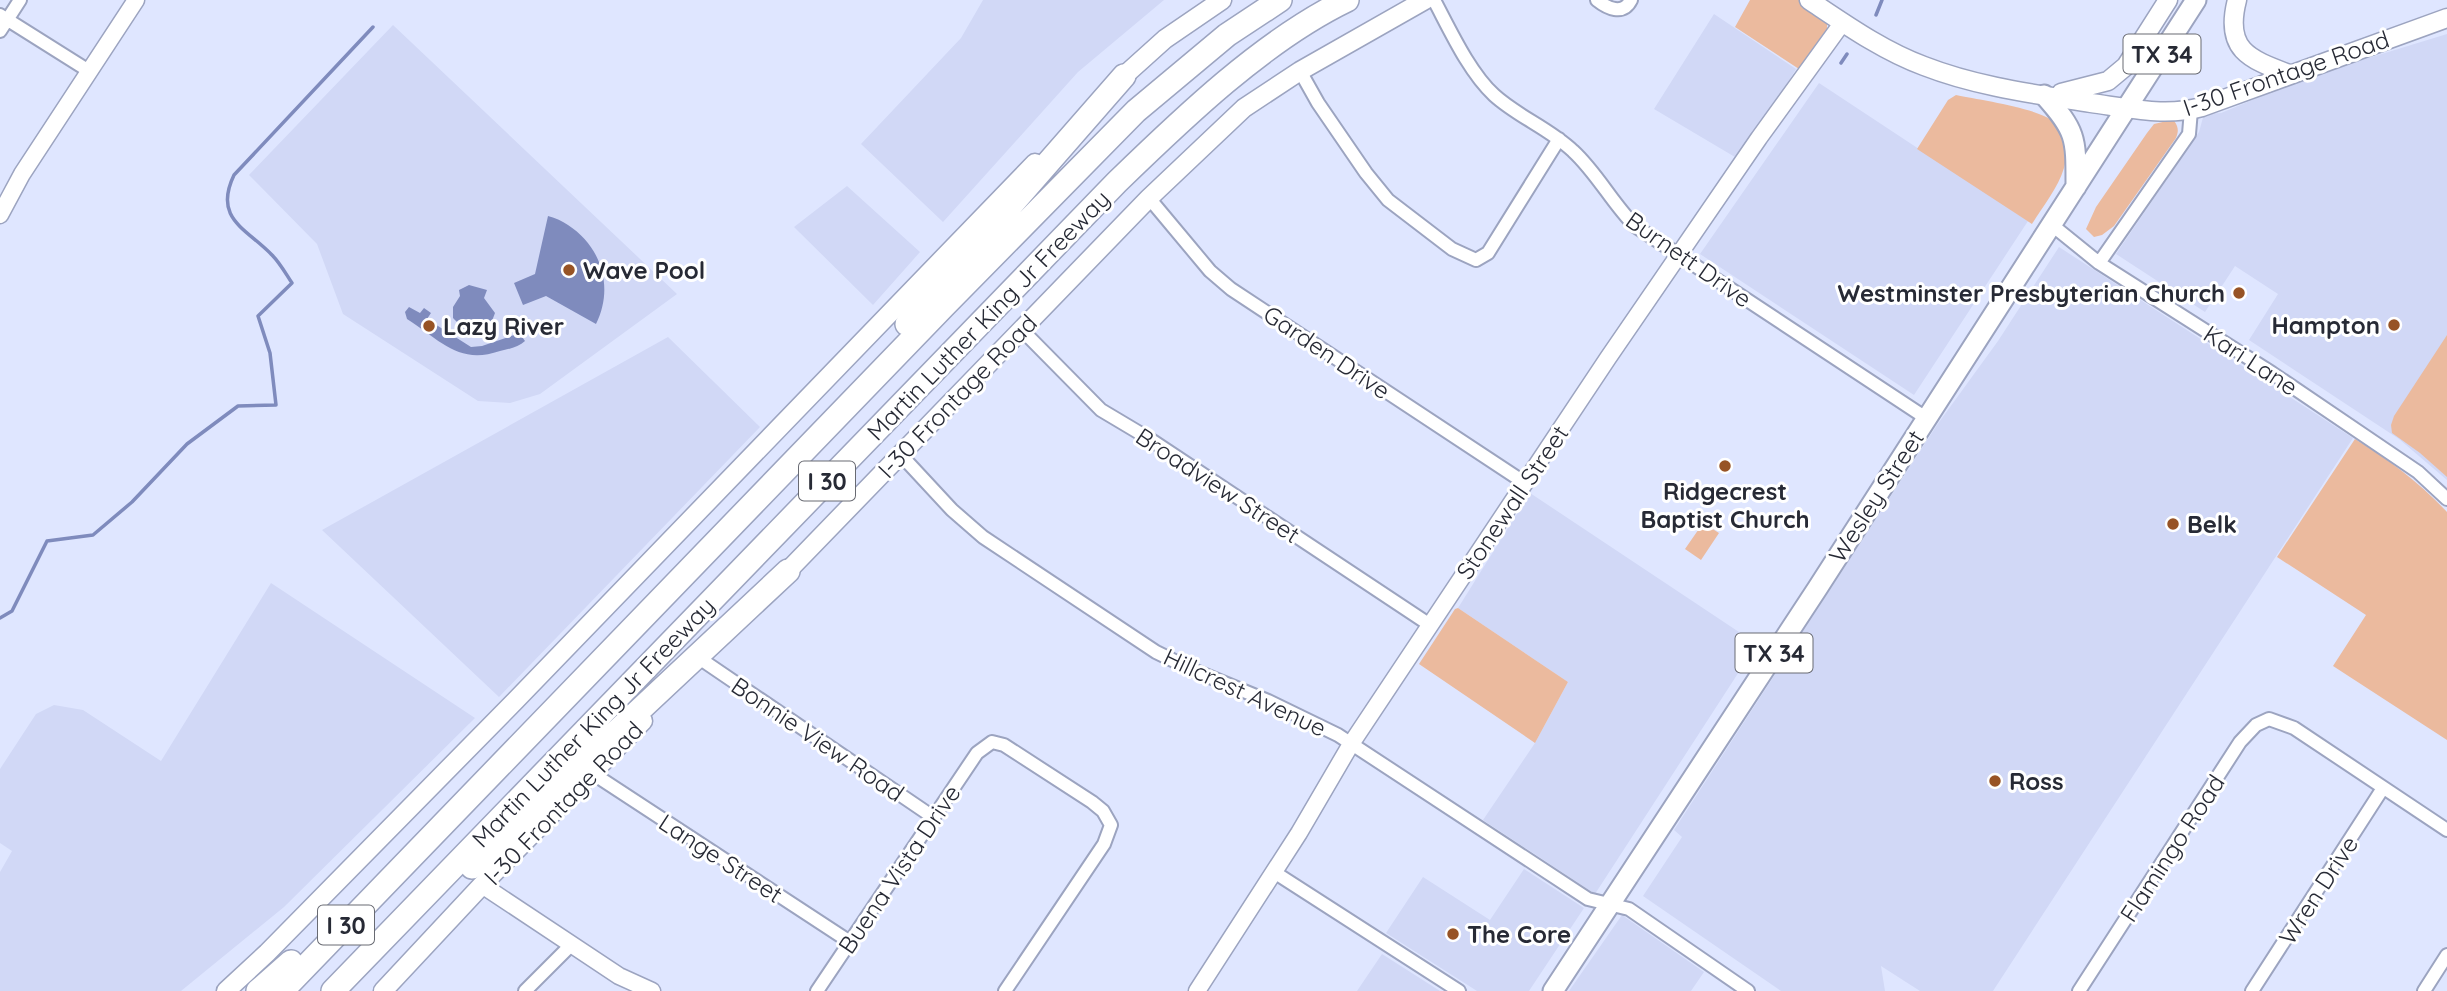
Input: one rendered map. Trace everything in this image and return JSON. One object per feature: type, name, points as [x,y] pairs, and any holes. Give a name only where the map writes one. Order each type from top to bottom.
[{"type":"highway","name":"Martin Luther King Jr Freeway","points":[[282,991],[1136,111],[1227,35],[1280,0]]},
{"type":"highway","name":"Martin Luther King Jr Freeway","points":[[333,991],[1173,127],[1248,65],[1347,0]]},
{"type":"highway","points":[[762,494],[1008,206],[1124,76]]},
{"type":"highway","points":[[333,991],[520,824],[788,571]]},
{"type":"highway","points":[[258,991],[409,859]]},
{"type":"main road","points":[[226,991],[267,953],[523,693],[941,258],[1124,76],[1165,39],[1222,0]]},
{"type":"main road","name":"I-30 Frontage Road","points":[[383,991],[1149,198],[1244,108],[1300,71],[1425,0]]},
{"type":"main road","name":"I-30 Frontage Road","points":[[1808,0],[1869,39],[1923,66],[1985,85],[2168,112],[2191,110],[2447,18]]},
{"type":"main road","points":[[2044,95],[2074,91],[2108,81],[2126,66],[2168,0]]},
{"type":"main road","name":"Wesley Street","points":[[1553,991],[2196,0]]},
{"type":"main road","points":[[2237,0],[2232,18],[2235,40],[2253,61],[2289,74]]},
{"type":"main road","points":[[2044,95],[2072,131],[2076,150],[2076,188]]},
{"type":"street","points":[[20,0],[2,22],[89,71]]},
{"type":"street","points":[[0,215],[22,174],[136,0]]},
{"type":"street","name":"Burnett Drive","points":[[1434,0],[1455,40],[1494,96],[1559,139],[1575,153],[1635,226],[1926,418]]},
{"type":"street","points":[[1597,0],[1619,10],[1631,0]]},
{"type":"street","name":"Stonewall Street","points":[[1198,991],[1274,873],[1351,744],[1430,625],[1678,256],[1843,22]]},
{"type":"street","points":[[1300,71],[1352,153],[1388,200],[1452,249],[1476,260],[1488,253],[1559,139]]},
{"type":"street","points":[[2099,263],[2189,134],[2191,110]]},
{"type":"street","name":"Garden Drive","points":[[1149,198],[1210,271],[1231,289],[1525,484]]},
{"type":"street","name":"Kari Lane","points":[[2052,225],[2099,263],[2369,438],[2418,472],[2447,499]]},
{"type":"street","name":"Broadview Street","points":[[1021,329],[1101,410],[1148,438],[1430,625]]},
{"type":"street","name":"Hillcrest Avenue","points":[[900,454],[952,510],[983,537],[1156,652],[1330,731],[1588,899],[1629,909],[1748,991]]},
{"type":"street","name":"Bonnie View Road","points":[[702,660],[933,817]]},
{"type":"street","name":"Flamingo Road","points":[[2079,991],[2240,742],[2256,725],[2269,719],[2294,728],[2383,788]]},
{"type":"street","name":"Buena Vista Drive","points":[[817,991],[933,817],[982,748],[992,742],[1004,745],[1092,802],[1103,811],[1111,825],[1104,844],[1005,991]]},
{"type":"street","name":"Lange Street","points":[[592,774],[850,942]]},
{"type":"street","points":[[2383,788],[2447,830]]},
{"type":"street","name":"Wren Drive","points":[[2252,991],[2383,788]]},
{"type":"street","points":[[1274,873],[1459,991]]},
{"type":"street","points":[[482,886],[619,976],[652,991]]},
{"type":"street","points":[[524,991],[572,944]]},
{"type":"street","points":[[2424,991],[2447,955]]},
{"type":"shaded area","points":[[983,0],[1164,0],[1078,72],[943,222],[861,144],[961,38]]},
{"type":"shaded area","points":[[1750,0],[1799,0],[1827,22],[1827,29],[1799,69],[1735,27]]},
{"type":"shaded area","points":[[1714,14],[1796,69],[1740,160],[1654,109]]},
{"type":"shaded area","points":[[393,25],[677,294],[540,394],[510,403],[478,401],[343,314],[317,244],[249,175]]},
{"type":"shaded area","points":[[2447,34],[2447,480],[2399,439],[2249,340],[2278,294],[2235,266],[2205,312],[2116,254],[2199,132],[2204,114],[2221,113],[2310,76]]},
{"type":"shaded area","points":[[1819,83],[2028,221],[1914,395],[1700,254]]},
{"type":"shaded area","points":[[1956,95],[2036,113],[2054,122],[2061,132],[2066,150],[2064,168],[2054,190],[2032,224],[1917,149],[1948,100]]},
{"type":"shaded area","points":[[2170,116],[2177,126],[2176,138],[2114,226],[2102,235],[2094,237],[2086,229],[2096,207],[2154,124],[2167,121]]},
{"type":"shaded area","points":[[847,186],[920,252],[873,305],[794,227]]},
{"type":"shaded area","points":[[2059,247],[2353,438],[1993,991],[1920,991],[1881,966],[1885,991],[1781,991],[1643,896],[1682,837],[1674,830],[1937,425],[1998,341]]},
{"type":"shaded area","points":[[2447,335],[2447,477],[2392,433],[2391,425],[2394,416]]},
{"type":"shaded area","points":[[668,337],[760,427],[499,697],[322,530]]},
{"type":"shaded area","points":[[2355,439],[2403,472],[2447,512],[2447,740],[2333,666],[2366,615],[2277,557]]},
{"type":"shaded area","points":[[1530,493],[1757,644],[1595,894],[1483,820],[1535,743],[1568,682],[1458,608]]},
{"type":"shaded area","points":[[1703,523],[1719,533],[1701,560],[1685,549]]},
{"type":"shaded area","points":[[271,583],[475,718],[284,907],[181,991],[0,991],[0,872],[12,851],[0,843],[0,769],[36,714],[54,705],[83,710],[161,761]]},
{"type":"shaded area","points":[[1458,608],[1568,682],[1535,743],[1419,664]]},
{"type":"shaded area","points":[[1524,869],[1584,908],[1529,991],[1477,991],[1386,933],[1423,877],[1490,920]]},
{"type":"shaded area","points":[[1622,915],[1704,972],[1691,991],[1569,991]]},
{"type":"shaded area","points":[[1382,954],[1440,991],[1357,991]]},
{"type":"water","name":"Wave Pool","points":[[548,216],[563,222],[580,234],[597,256],[604,283],[604,296],[596,324],[546,296],[523,305],[514,283],[535,274]]},
{"type":"water","points":[[469,285],[487,290],[484,298],[495,313],[492,321],[465,330],[453,318],[453,307],[460,296],[459,290]]},
{"type":"water","name":"Lazy River","points":[[409,307],[420,313],[424,308],[431,313],[427,319],[471,347],[517,334],[525,341],[514,348],[486,355],[462,353],[407,319],[405,312]]},
{"type":"waterway","points":[[1876,15],[1882,0]]},
{"type":"waterway","points":[[0,618],[12,611],[47,541],[93,535],[132,502],[187,444],[238,406],[276,405],[270,353],[258,316],[292,283],[275,258],[235,221],[227,202],[229,190],[234,175],[373,27]]},
{"type":"waterway","points":[[1841,63],[1847,54]]},
{"type":"place","name":"Wave Pool","points":[[569,270]]},
{"type":"place","name":"Westminster Presbyterian Church","points":[[2239,293]]},
{"type":"place","name":"Hampton","points":[[2394,325]]},
{"type":"place","name":"Lazy River","points":[[429,326]]},
{"type":"place","name":"Ridgecrest Baptist Church","points":[[1725,466]]},
{"type":"place","name":"Belk","points":[[2173,524]]},
{"type":"place","name":"Ross","points":[[1995,781]]},
{"type":"place","name":"The Core","points":[[1453,934]]}]
